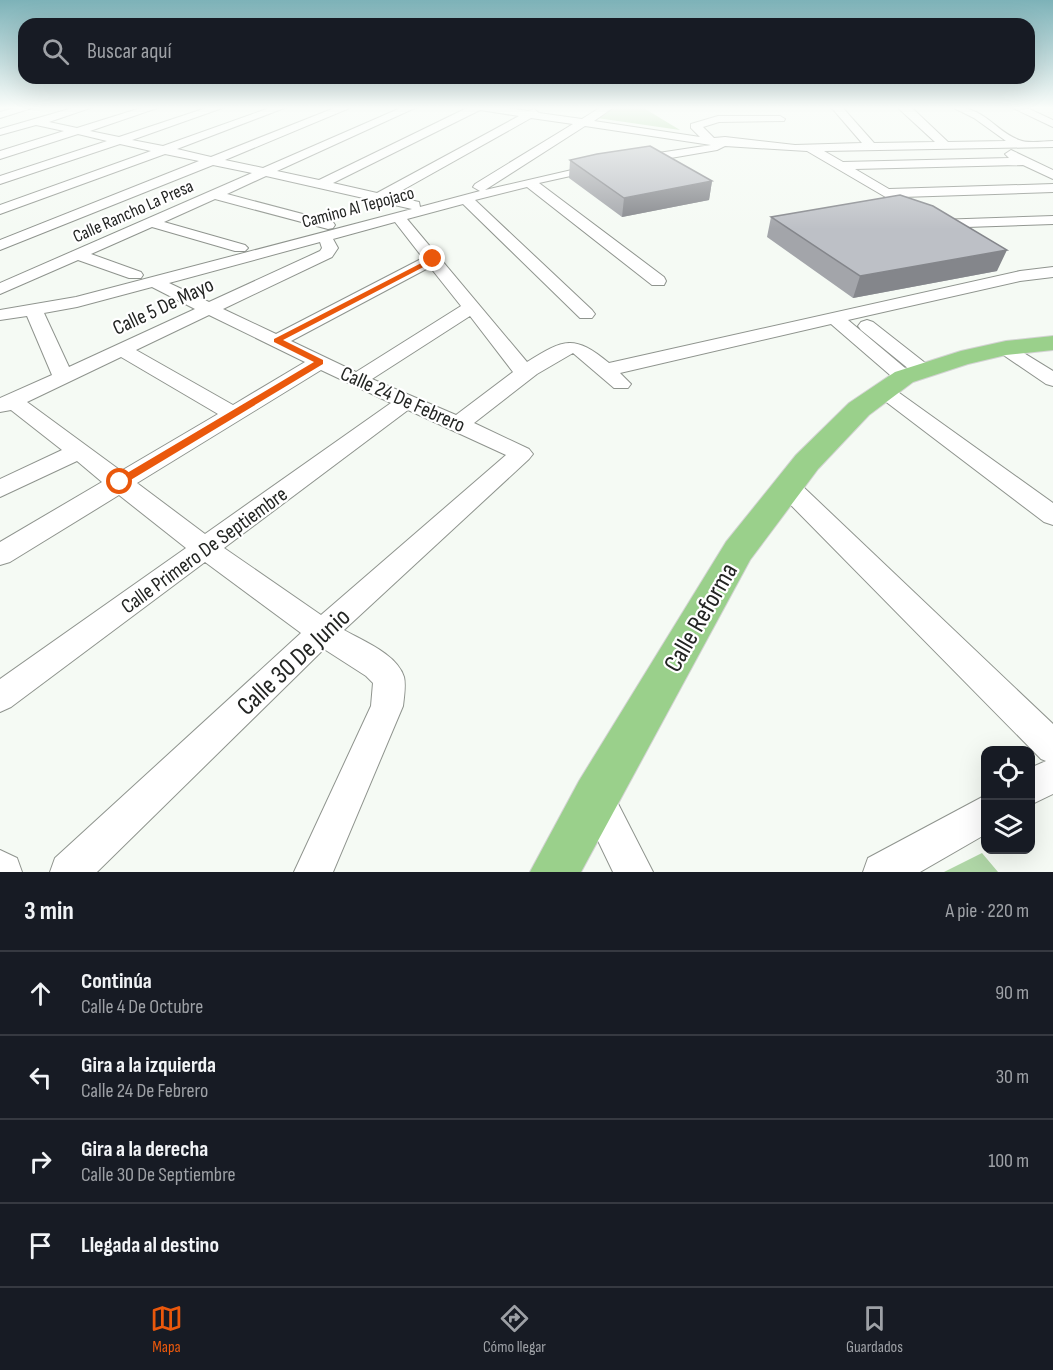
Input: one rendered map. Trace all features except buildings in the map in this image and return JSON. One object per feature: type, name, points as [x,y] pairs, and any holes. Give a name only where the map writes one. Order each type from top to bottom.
[{"type":"main road","points":[[903,379],[1006,348],[1053,343]]},
{"type":"main road","name":"Calle Reforma","points":[[555,872],[595,797],[738,551],[807,462],[859,409],[903,379]]},
{"type":"street","points":[[0,155],[23,148]]},
{"type":"street","points":[[0,180],[99,148]]},
{"type":"street","points":[[152,148],[414,204]]},
{"type":"street","points":[[0,210],[169,148]]},
{"type":"street","points":[[0,245],[245,148]]},
{"type":"street","name":"Calle Rancho La Presa","points":[[0,289],[321,148]]},
{"type":"street","points":[[321,184],[395,148]]},
{"type":"street","points":[[380,197],[469,148]]},
{"type":"street","points":[[480,187],[544,148]]},
{"type":"street","name":"Camino Al Tepojaco","points":[[0,315],[77,302],[145,278],[326,230],[398,217],[529,182],[619,162],[712,148]]},
{"type":"street","points":[[812,148],[955,236]]},
{"type":"street","points":[[999,148],[1053,175]]},
{"type":"street","points":[[844,166],[1024,161]]},
{"type":"street","points":[[529,182],[658,281]]},
{"type":"street","points":[[888,193],[1053,188]]},
{"type":"street","points":[[216,195],[326,230]]},
{"type":"street","points":[[466,199],[586,314]]},
{"type":"street","points":[[398,217],[525,373]]},
{"type":"street","points":[[937,224],[1053,220]]},
{"type":"street","points":[[152,223],[240,248]]},
{"type":"street","name":"Calle 5 De Mayo","points":[[6,404],[326,254],[330,248],[326,230]]},
{"type":"street","name":"Calle 24 De Febrero","points":[[78,255],[145,278],[357,380],[459,424],[521,454]]},
{"type":"street","points":[[276,340],[433,259]]},
{"type":"street","points":[[1002,264],[1020,276]]},
{"type":"street","points":[[0,272],[23,279]]},
{"type":"street","points":[[605,370],[1020,276],[1053,272]]},
{"type":"street","points":[[357,380],[472,307]]},
{"type":"street","points":[[34,310],[63,378]]},
{"type":"street","points":[[844,317],[903,379],[1053,516]]},
{"type":"street","points":[[459,424],[525,373],[567,348],[576,347],[621,384]]},
{"type":"street","points":[[1006,348],[1053,380]]},
{"type":"street","points":[[122,350],[232,414]]},
{"type":"street","points":[[0,555],[320,362]]},
{"type":"street","name":"Calle Primero De Septiembre","points":[[0,697],[407,401]]},
{"type":"street","points":[[6,404],[79,451],[206,549],[322,632],[377,666],[389,679],[387,706],[313,872]]},
{"type":"street","points":[[0,489],[79,451]]},
{"type":"street","name":"Calle 30 De Junio","points":[[69,872],[322,632],[521,454]]},
{"type":"street","points":[[788,487],[1053,747]]},
{"type":"street","points":[[1035,784],[1053,775]]},
{"type":"street","points":[[595,797],[634,872]]},
{"type":"street","points":[[882,872],[981,816]]},
{"type":"green space","points":[[981,854],[998,872],[944,872]]},
{"type":"route","points":[[120,482],[320,362],[276,340],[433,259]]}]
